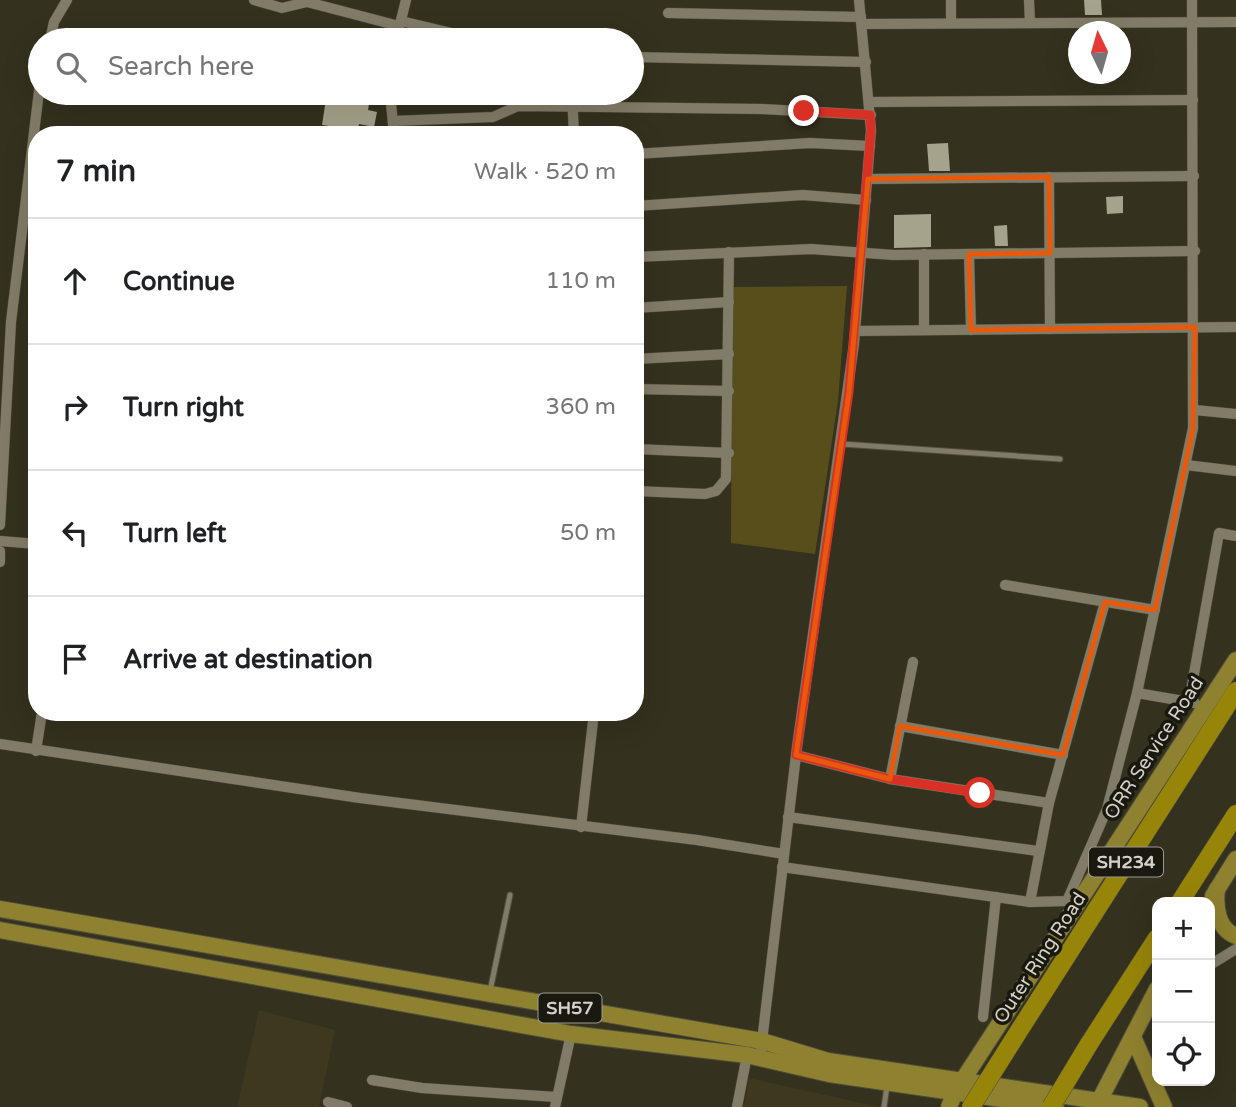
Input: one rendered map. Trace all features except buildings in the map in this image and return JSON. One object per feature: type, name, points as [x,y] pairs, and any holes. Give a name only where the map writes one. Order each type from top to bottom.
[{"type":"highway","name":"Outer Ring Road","points":[[971,1107],[1236,691]]},
{"type":"highway","name":"SH234","points":[[1183,897],[1236,814]]},
{"type":"highway","points":[[1053,1107],[1089,1044],[1152,946]]},
{"type":"main road","name":"ORR Service Road","points":[[956,1093],[1236,660]]},
{"type":"main road","points":[[1236,859],[1213,896],[1224,928],[1236,936]]},
{"type":"main road","name":"SH57","points":[[0,909],[489,994],[757,1051],[829,1074],[1053,1107]]},
{"type":"main road","name":"SH57","points":[[0,930],[571,1034],[757,1051],[828,1061],[956,1093],[1140,1107]]},
{"type":"main road","points":[[1098,1104],[1152,1000]]},
{"type":"main road","points":[[1134,1039],[1164,1107]]},
{"type":"street","points":[[53,28],[67,0]]},
{"type":"street","points":[[254,0],[282,8],[307,2],[417,28]]},
{"type":"street","points":[[399,28],[406,0]]},
{"type":"street","points":[[737,1107],[757,1051],[796,755],[842,443],[855,331],[870,146],[870,102],[859,0]]},
{"type":"street","points":[[951,0],[951,23]]},
{"type":"street","points":[[1030,0],[1030,23]]},
{"type":"street","points":[[782,867],[1030,902],[1068,901],[1107,809],[1137,693],[1186,465],[1195,410],[1192,0]]},
{"type":"street","points":[[668,13],[951,23],[1236,22]]},
{"type":"street","points":[[644,57],[866,62]]},
{"type":"street","points":[[870,102],[1193,100]]},
{"type":"street","points":[[35,126],[37,105]]},
{"type":"street","points":[[391,105],[393,126]]},
{"type":"street","points":[[393,121],[493,117],[517,106],[762,109],[870,115]]},
{"type":"street","points":[[572,107],[573,126]]},
{"type":"street","points":[[644,153],[810,143],[870,146]]},
{"type":"street","points":[[868,179],[1194,176]]},
{"type":"street","points":[[1049,177],[1050,329]]},
{"type":"street","points":[[0,524],[10,322],[28,179]]},
{"type":"street","points":[[644,205],[803,195],[866,200]]},
{"type":"street","points":[[644,257],[824,249],[924,254],[1195,251]]},
{"type":"street","points":[[644,491],[705,494],[716,491],[726,479],[729,453],[729,252]]},
{"type":"street","points":[[924,254],[924,330]]},
{"type":"street","points":[[969,254],[971,330]]},
{"type":"street","points":[[644,307],[729,302]]},
{"type":"street","points":[[855,331],[1236,327]]},
{"type":"street","points":[[644,359],[729,354]]},
{"type":"street","points":[[644,388],[729,391]]},
{"type":"street","points":[[1195,410],[1236,414]]},
{"type":"street","points":[[644,449],[729,453]]},
{"type":"street","points":[[1186,465],[1236,471]]},
{"type":"street","points":[[1189,702],[1219,533],[1236,536]]},
{"type":"street","points":[[0,541],[28,543]]},
{"type":"street","points":[[0,551],[0,562]]},
{"type":"street","points":[[1005,585],[1155,610]]},
{"type":"street","points":[[1030,902],[1049,803],[1105,602]]},
{"type":"street","points":[[890,779],[913,662]]},
{"type":"street","points":[[1137,693],[1208,705]]},
{"type":"street","points":[[36,751],[41,721]]},
{"type":"street","points":[[581,827],[593,721]]},
{"type":"street","points":[[901,726],[1063,755]]},
{"type":"street","points":[[0,744],[784,854]]},
{"type":"street","points":[[796,755],[890,779],[1049,803]]},
{"type":"street","points":[[788,817],[1038,851]]},
{"type":"street","points":[[983,1017],[996,897]]},
{"type":"street","points":[[1215,962],[1236,949]]},
{"type":"street","points":[[1144,1018],[1152,1010]]},
{"type":"street","points":[[372,1080],[556,1102],[571,1034]]},
{"type":"street","points":[[328,1102],[347,1107]]},
{"type":"lane","points":[[842,443],[1060,460]]},
{"type":"lane","points":[[489,994],[510,895]]},
{"type":"lane","points":[[884,1107],[888,1083]]},
{"type":"highlighted area","points":[[1049,177],[1050,253],[969,254],[971,330],[1195,327],[1193,428],[1155,610],[1105,602],[1063,755],[900,726],[890,779],[796,755],[849,392],[868,179]]},
{"type":"shaded area","points":[[847,286],[838,401],[815,554],[731,543],[732,287]]},
{"type":"shaded area","points":[[259,1010],[335,1030],[319,1107],[237,1107]]},
{"type":"shaded area","points":[[749,1078],[880,1107],[744,1107]]},
{"type":"route","points":[[804,111],[870,115],[871,130],[849,392],[796,755],[890,779],[980,793]]}]
